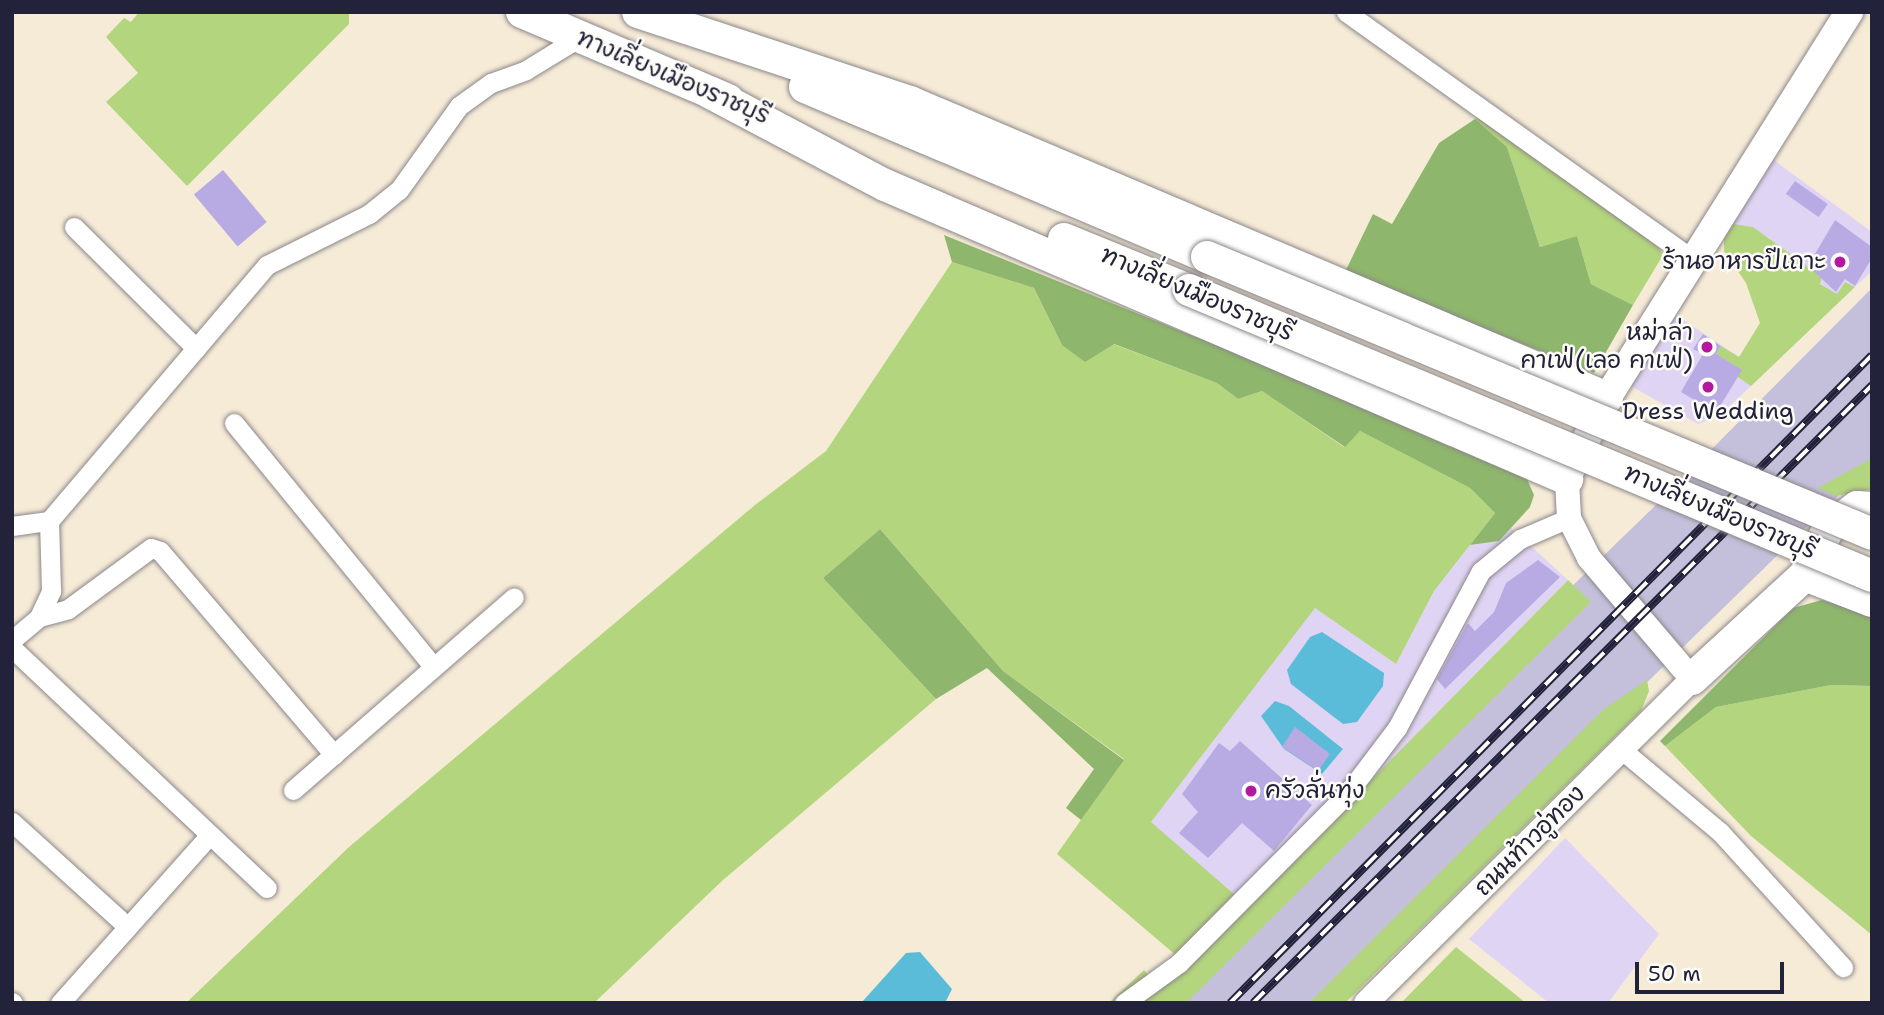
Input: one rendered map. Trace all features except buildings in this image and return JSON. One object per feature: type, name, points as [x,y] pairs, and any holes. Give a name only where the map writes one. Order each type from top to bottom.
[{"type":"main road","name":"ทางเลี่ยงเมืองราชบุรี","points":[[522,12],[1872,576]]},
{"type":"main road","name":"ทางเลี่ยงเมืองราชบุรี","points":[[630,12],[1207,257],[1872,534]]},
{"type":"main road","points":[[638,12],[910,102],[1607,398]]},
{"type":"main road","points":[[709,92],[885,185],[1567,478],[1607,398],[1849,12]]},
{"type":"main road","points":[[1692,679],[1805,575],[1828,530],[1857,507],[1872,508]]},
{"type":"main road","points":[[1805,575],[1872,601]]},
{"type":"street","points":[[1346,12],[1695,261]]},
{"type":"street","points":[[12,526],[48,521],[267,265],[369,214],[400,190],[459,106],[491,83],[526,70],[580,37]]},
{"type":"street","points":[[74,227],[196,348]]},
{"type":"street","points":[[234,423],[434,667]]},
{"type":"street","points":[[1567,478],[1569,518],[1589,558],[1692,679]]},
{"type":"street","points":[[1124,1003],[1179,963],[1347,794],[1397,728],[1481,571],[1520,539],[1569,518]]},
{"type":"street","points":[[12,640],[39,617],[51,591],[48,521]]},
{"type":"street","points":[[39,617],[68,609],[151,548],[160,551],[334,755]]},
{"type":"street","points":[[293,790],[514,597]]},
{"type":"street","points":[[12,648],[208,837],[267,888]]},
{"type":"street","name":"ถนนท้าวอู่ทอง","points":[[1366,1003],[1692,679]]},
{"type":"street","points":[[1622,750],[1720,832],[1843,967]]},
{"type":"street","points":[[12,822],[128,928]]},
{"type":"street","points":[[60,1003],[208,837]]},
{"type":"shaded area","points":[[1771,158],[1872,232],[1872,271],[1855,287],[1845,282],[1837,295],[1732,224]]},
{"type":"shaded area","points":[[1872,288],[1872,463],[1318,1003],[1142,1003],[1659,502]]},
{"type":"shaded area","points":[[1676,315],[1751,365],[1743,378],[1751,386],[1719,416],[1698,424],[1631,386]]},
{"type":"shaded area","points":[[1511,528],[1568,580],[1247,906],[1150,823],[1315,607],[1396,664],[1434,591],[1470,545],[1498,541]]},
{"type":"shaded area","points":[[1565,838],[1659,934],[1608,1003],[1549,1003],[1469,939]]},
{"type":"green space","points":[[139,12],[349,12],[349,24],[187,186],[106,102],[138,73],[106,37],[124,18],[131,22]]},
{"type":"green space","points":[[1485,114],[1659,248],[1663,255],[1633,305],[1591,284],[1577,236],[1540,247],[1507,147],[1475,119]]},
{"type":"green space","points":[[1475,119],[1507,147],[1540,247],[1577,236],[1591,284],[1633,305],[1594,373],[1345,272],[1373,214],[1392,224],[1439,143]]},
{"type":"green space","points":[[1732,224],[1753,227],[1822,277],[1820,284],[1837,294],[1845,282],[1855,287],[1751,386],[1713,360],[1721,346],[1739,357],[1760,323],[1746,283],[1724,251],[1724,237]]},
{"type":"green space","points":[[944,235],[1511,465],[1527,479],[1534,495],[1530,507],[1499,541],[1470,545],[1495,513],[1470,488],[1360,431],[1345,447],[1262,391],[1238,399],[1217,383],[1114,344],[1085,362],[1062,345],[1034,288],[952,262]]},
{"type":"green space","points":[[952,262],[1034,288],[1062,345],[1113,344],[1217,383],[1238,399],[1262,391],[1344,447],[1360,431],[1470,488],[1495,513],[1434,591],[1396,664],[1315,608],[1151,822],[1235,895],[1178,957],[1057,854],[1124,759],[1003,671],[880,529],[823,578],[936,699],[723,880],[594,1003],[186,1003],[349,847],[755,505],[826,451]]},
{"type":"green space","points":[[1872,458],[1872,489],[1836,496],[1818,488]]},
{"type":"green space","points":[[880,529],[1003,671],[1124,760],[1081,820],[1066,808],[1094,769],[987,668],[936,699],[823,578]]},
{"type":"green space","points":[[1568,580],[1591,602],[1186,1003],[1109,1003],[1144,970],[1158,988],[1247,906]]},
{"type":"green space","points":[[1822,600],[1872,616],[1872,686],[1831,685],[1716,707],[1665,746],[1660,741],[1793,608]]},
{"type":"green space","points":[[1647,680],[1649,691],[1641,711],[1345,1003],[1309,1003],[1604,709]]},
{"type":"green space","points":[[1831,685],[1872,686],[1872,935],[1751,836],[1665,746],[1716,707]]},
{"type":"green space","points":[[1456,947],[1526,1003],[1401,1003]]},
{"type":"water","points":[[1322,632],[1384,673],[1383,686],[1357,722],[1343,724],[1291,684],[1287,670],[1310,637]]},
{"type":"water","points":[[1275,701],[1289,706],[1343,749],[1322,774],[1284,749],[1261,716]]},
{"type":"water","points":[[920,952],[952,989],[945,1003],[862,1002],[906,953]]},
{"type":"railway","points":[[1230,1003],[1872,355]]},
{"type":"railway","points":[[1253,1003],[1872,385]]},
{"type":"place","name":"ร้านอาหารปีเถาะ","points":[[1840,262]]},
{"type":"place","name":"หม่าล่า คาเฟ่(เลอ คาเฟ่)","points":[[1707,347]]},
{"type":"place","name":"Dress Wedding","points":[[1708,387]]},
{"type":"place","name":"ครัวลั่นทุ่ง","points":[[1251,791]]}]
